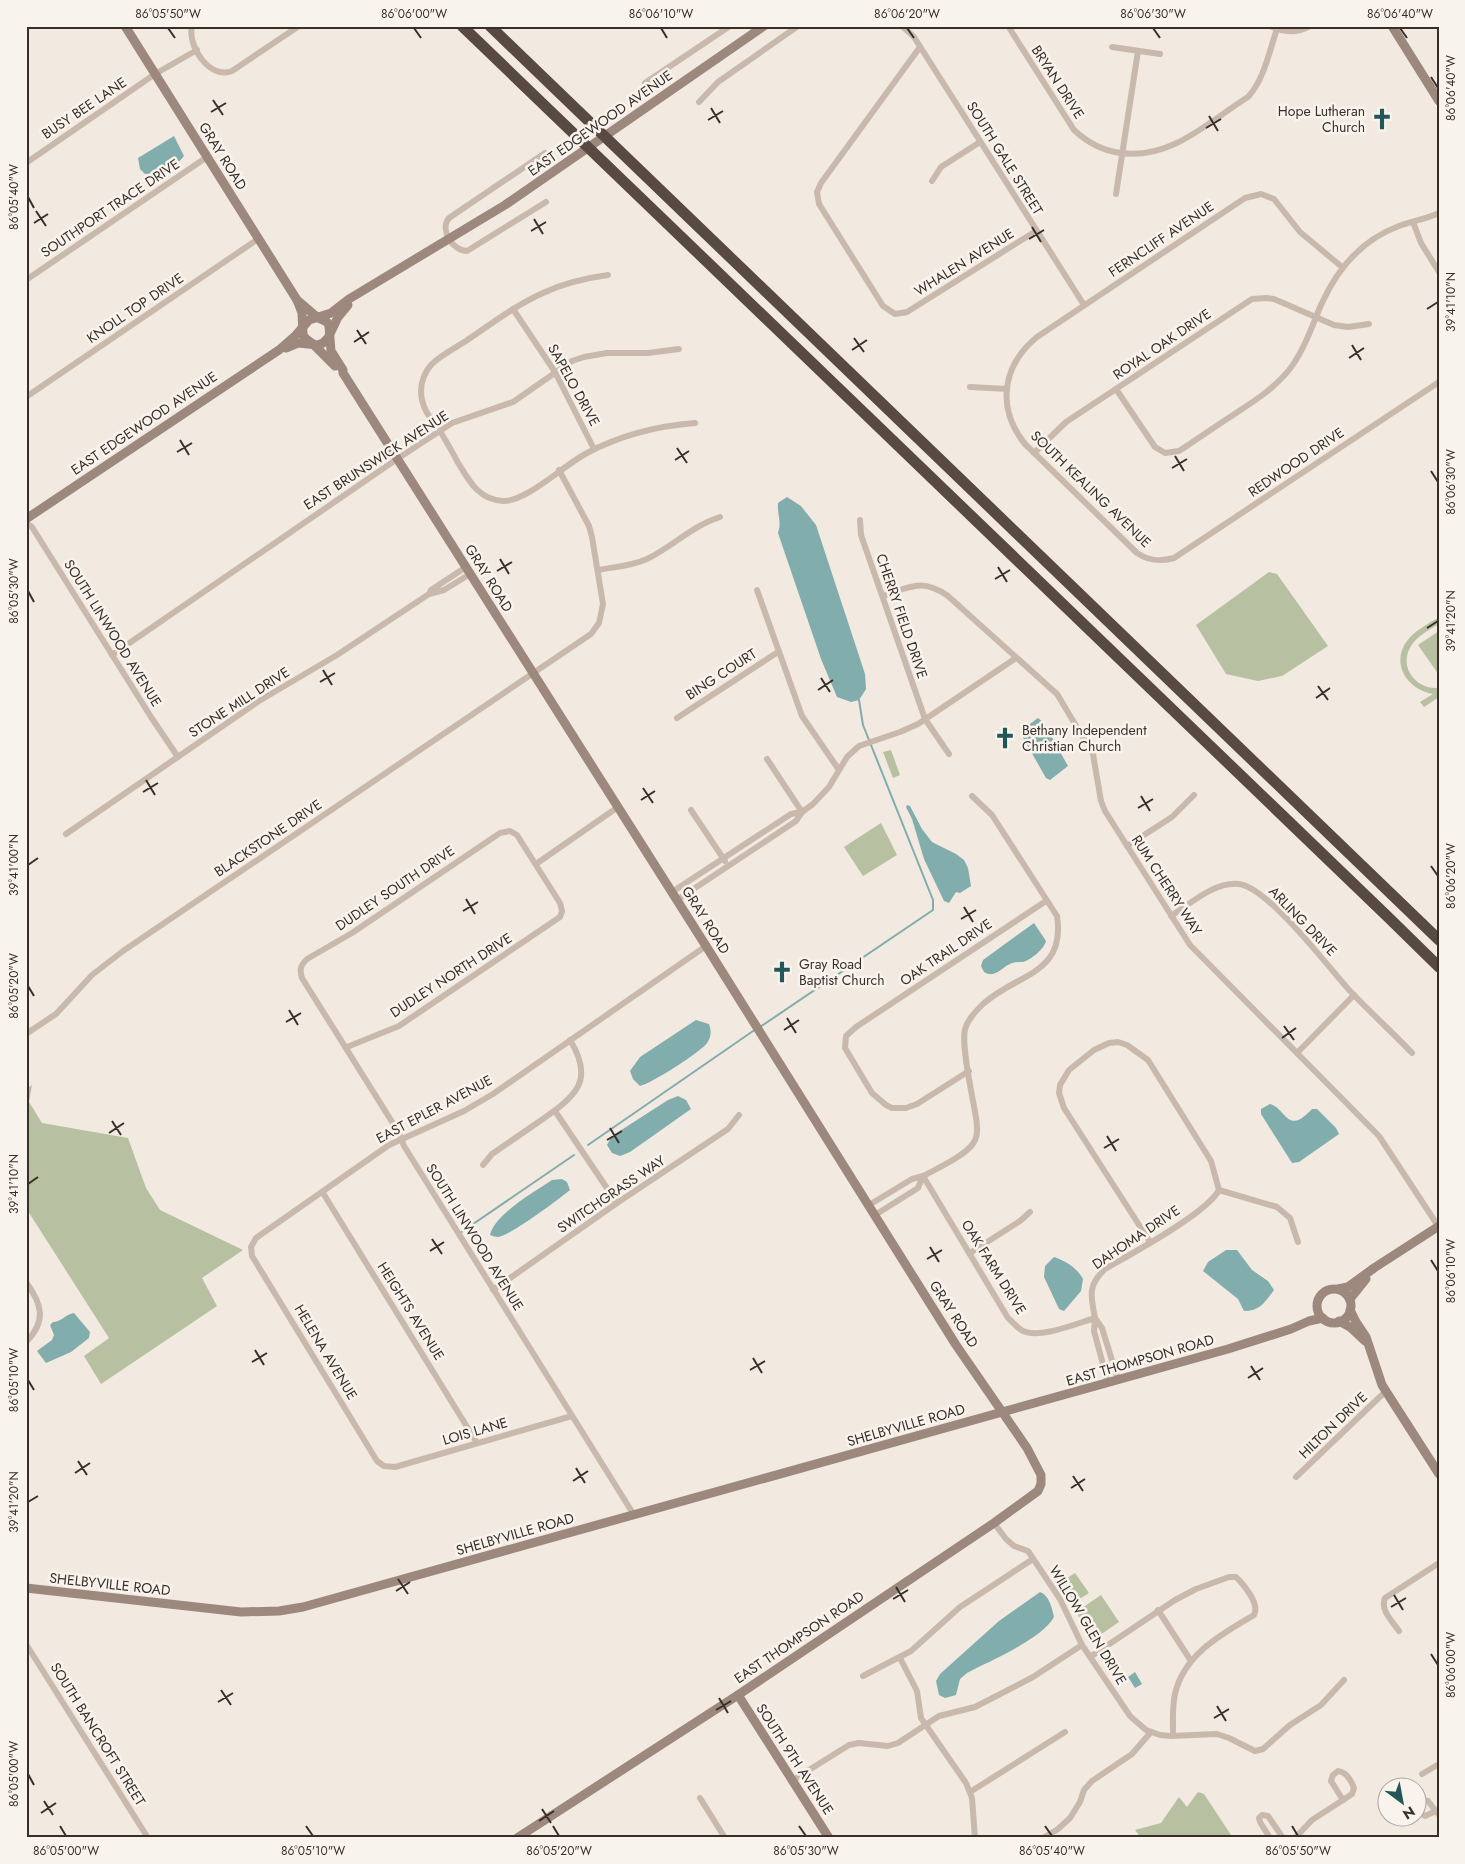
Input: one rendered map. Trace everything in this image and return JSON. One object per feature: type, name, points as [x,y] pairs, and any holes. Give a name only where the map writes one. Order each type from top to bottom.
[{"type":"highway","points":[[462,26],[1439,967]]},
{"type":"highway","points":[[490,26],[1439,940]]},
{"type":"main road","name":"GRAY ROAD","points":[[125,26],[297,300],[304,326]]},
{"type":"main road","name":"EAST EDGEWOOD AVENUE","points":[[318,318],[331,313],[354,296],[491,214],[764,26]]},
{"type":"main road","points":[[1392,26],[1439,101]]},
{"type":"main road","name":"EAST EDGEWOOD AVENUE","points":[[330,334],[338,317],[354,296]]},
{"type":"main road","name":"GRAY ROAD","points":[[297,300],[318,318]]},
{"type":"main road","points":[[318,318],[326,322],[330,334],[323,343],[313,344],[308,342],[303,335],[304,326],[309,320],[318,318]]},
{"type":"main road","name":"EAST EDGEWOOD AVENUE","points":[[26,521],[279,350],[304,326]]},
{"type":"main road","name":"GRAY ROAD","points":[[330,334],[331,351],[342,373]]},
{"type":"main road","name":"EAST EDGEWOOD AVENUE","points":[[279,350],[298,343],[313,344]]},
{"type":"main road","name":"GRAY ROAD","points":[[313,344],[342,373],[468,570],[956,1345],[1027,1448],[1041,1475],[1041,1484]]},
{"type":"main road","points":[[1368,1345],[1350,1327],[1340,1322],[1328,1321],[1323,1318],[1318,1309],[1318,1303],[1323,1294],[1327,1290],[1338,1290],[1348,1287],[1439,1226]]},
{"type":"main road","points":[[1389,1259],[1370,1276],[1350,1299],[1350,1310],[1366,1337],[1380,1381],[1439,1474]]},
{"type":"main road","points":[[1338,1290],[1350,1299]]},
{"type":"main road","name":"EAST THOMPSON ROAD","points":[[1283,1332],[1318,1309]]},
{"type":"main road","points":[[1340,1322],[1350,1310]]},
{"type":"main road","name":"EAST THOMPSON ROAD","points":[[1003,1412],[1283,1332],[1323,1318]]},
{"type":"main road","name":"SHELBYVILLE ROAD","points":[[26,1588],[240,1612],[279,1611],[311,1605],[1003,1412]]},
{"type":"main road","name":"EAST THOMPSON ROAD","points":[[517,1838],[738,1695],[994,1523],[1031,1497],[1038,1491],[1041,1484]]},
{"type":"main road","name":"SOUTH 9TH AVENUE","points":[[738,1695],[830,1838]]},
{"type":"street","points":[[192,26],[191,39],[197,50],[212,70],[219,73],[227,73],[299,26]]},
{"type":"street","name":"EAST EDGEWOOD AVENUE","points":[[645,83],[730,26]]},
{"type":"street","points":[[699,102],[718,82],[798,26]]},
{"type":"street","name":"SOUTH GALE STREET","points":[[902,26],[912,34],[1084,305]]},
{"type":"street","points":[[1122,154],[1147,154],[1171,147],[1249,96],[1260,80],[1274,28],[1296,32],[1310,26]]},
{"type":"street","name":"BRYAN DRIVE","points":[[1009,27],[1074,130],[1099,147],[1122,154]]},
{"type":"street","name":"WHALEN AVENUE","points":[[920,47],[820,183],[817,195],[819,204],[883,306],[892,313],[904,313],[1036,232]]},
{"type":"street","points":[[1112,47],[1160,54]]},
{"type":"street","name":"BUSY BEE LANE","points":[[26,163],[155,74],[197,50]]},
{"type":"street","points":[[1116,194],[1138,51]]},
{"type":"street","points":[[932,180],[941,167],[980,142]]},
{"type":"street","name":"EAST EDGEWOOD AVENUE","points":[[449,239],[445,225],[449,218],[545,154]]},
{"type":"street","name":"SOUTHPORT TRACE DRIVE","points":[[26,280],[207,157]]},
{"type":"street","name":"FERNCLIFF AVENUE","points":[[1007,390],[1014,364],[1026,346],[1037,337],[1243,199],[1253,195],[1264,195],[1276,201],[1300,232],[1342,267]]},
{"type":"street","points":[[449,239],[458,250],[470,250],[546,202]]},
{"type":"street","points":[[1116,389],[1154,446],[1163,452],[1170,453],[1181,450],[1274,386],[1291,368],[1328,289],[1342,267],[1357,251],[1374,238],[1389,230],[1439,213]]},
{"type":"street","points":[[1413,222],[1421,243],[1439,272]]},
{"type":"street","name":"KNOLL TOP DRIVE","points":[[26,397],[258,239]]},
{"type":"street","points":[[608,275],[559,286],[541,294],[513,309],[436,360],[426,373],[422,385],[422,401],[426,411],[474,487],[482,494],[494,500],[511,501],[521,498],[559,470],[594,449],[639,432],[660,427],[695,423]]},
{"type":"street","name":"ROYAL OAK DRIVE","points":[[1034,453],[1062,425],[1252,299],[1274,299],[1342,326],[1369,324]]},
{"type":"street","name":"SAPELO DRIVE","points":[[513,309],[556,372],[594,449]]},
{"type":"street","name":"EAST BRUNSWICK AVENUE","points":[[112,655],[452,423],[512,402],[572,361],[593,354],[648,354],[679,349]]},
{"type":"street","name":"REDWOOD DRIVE","points":[[1166,560],[1174,558],[1227,524],[1439,382]]},
{"type":"street","points":[[970,387],[1007,390]]},
{"type":"street","name":"SOUTH KEALING AVENUE","points":[[1007,390],[1008,409],[1012,425],[1021,440],[1137,553],[1150,560],[1166,560]]},
{"type":"street","name":"BLACKSTONE DRIVE","points":[[26,1034],[56,1014],[92,975],[118,955],[533,674],[585,638],[596,627],[603,604],[591,532],[559,470]]},
{"type":"street","points":[[598,570],[635,564],[648,558],[704,522],[720,517]]},
{"type":"street","name":"CHERRY FIELD DRIVE","points":[[860,520],[861,535],[925,719],[949,754]]},
{"type":"street","name":"SOUTH LINWOOD AVENUE","points":[[26,521],[32,527],[178,757]]},
{"type":"street","name":"STONE MILL DRIVE","points":[[66,834],[269,695],[338,655],[429,594],[444,590],[468,570]]},
{"type":"street","name":"RUM CHERRY WAY","points":[[883,596],[918,585],[934,587],[948,596],[1057,694],[1090,748],[1095,760],[1104,809],[1194,950],[1379,1136],[1439,1226]]},
{"type":"street","points":[[757,590],[802,716],[839,770]]},
{"type":"street","name":"BING COURT","points":[[677,718],[778,652]]},
{"type":"street","points":[[677,900],[796,821],[802,812],[813,804],[829,787],[847,757],[865,743],[907,729],[925,719],[1016,658]]},
{"type":"street","points":[[767,759],[802,812]]},
{"type":"street","points":[[1127,846],[1172,818],[1194,795]]},
{"type":"street","points":[[869,1205],[912,1178],[923,1176],[963,1153],[974,1142],[977,1126],[965,1046],[965,1030],[968,1022],[985,1002],[1042,966],[1052,957],[1059,938],[1057,916],[992,815],[972,796]]},
{"type":"street","points":[[536,864],[618,807]]},
{"type":"street","points":[[691,810],[729,866]]},
{"type":"street","points":[[672,892],[791,814],[802,812]]},
{"type":"street","name":"DUDLEY SOUTH DRIVE","points":[[300,971],[301,964],[307,959],[352,933],[500,833],[510,831],[517,835],[536,864]]},
{"type":"street","name":"DUDLEY NORTH DRIVE","points":[[347,1047],[399,1026],[413,1018],[556,921],[562,912],[560,903],[536,864]]},
{"type":"street","name":"ARLING DRIVE","points":[[1171,916],[1216,888],[1233,884],[1248,886],[1259,893],[1313,946],[1354,995],[1412,1053]]},
{"type":"street","name":"OAK TRAIL DRIVE","points":[[969,1071],[917,1104],[906,1108],[892,1108],[872,1093],[845,1048],[846,1036],[856,1027],[1046,901]]},
{"type":"street","name":"EAST EPLER AVENUE","points":[[251,1247],[256,1238],[323,1193],[389,1145],[464,1111],[488,1097],[706,946]]},
{"type":"street","name":"SOUTH LINWOOD AVENUE","points":[[300,971],[302,978],[347,1047],[399,1133],[401,1140],[493,1290],[634,1515]]},
{"type":"street","points":[[1297,1053],[1354,995]]},
{"type":"street","points":[[483,1166],[492,1154],[555,1111],[574,1094],[580,1082],[582,1068],[578,1052],[570,1040]]},
{"type":"street","points":[[1150,1242],[1064,1108],[1059,1093],[1064,1076],[1069,1070],[1094,1050],[1109,1043],[1127,1044],[1148,1060],[1211,1161],[1219,1190],[1277,1207],[1290,1218],[1298,1242]]},
{"type":"street","points":[[555,1111],[617,1203]]},
{"type":"street","name":"SWITCHGRASS WAY","points":[[493,1290],[617,1203],[728,1129],[738,1115]]},
{"type":"street","points":[[875,1215],[918,1188],[923,1176]]},
{"type":"street","name":"OAK FARM DRIVE","points":[[923,1176],[1008,1318],[1024,1331],[1042,1332],[1095,1318]]},
{"type":"street","name":"DAHOMA DRIVE","points":[[1108,1383],[1094,1331],[1095,1318],[1091,1298],[1092,1288],[1097,1277],[1105,1269],[1210,1202],[1219,1190]]},
{"type":"street","name":"HEIGHTS AVENUE","points":[[323,1193],[477,1443]]},
{"type":"street","points":[[970,1253],[1020,1221],[1030,1212]]},
{"type":"street","name":"HELENA AVENUE","points":[[251,1247],[252,1256],[377,1461],[385,1466]]},
{"type":"street","points":[[26,1282],[36,1296],[41,1314],[34,1333],[26,1342]]},
{"type":"street","name":"DAHOMA DRIVE","points":[[1095,1318],[1102,1328],[1118,1380]]},
{"type":"street","name":"HILTON DRIVE","points":[[1296,1477],[1386,1391]]},
{"type":"street","name":"LOIS LANE","points":[[385,1466],[395,1467],[572,1416]]},
{"type":"street","name":"WILLOW GLEN DRIVE","points":[[994,1523],[1014,1546],[1028,1552],[1060,1599],[1082,1645],[1130,1716],[1141,1727],[1151,1732],[1173,1736],[1217,1734],[1255,1751],[1263,1750],[1290,1725],[1321,1705],[1344,1680]]},
{"type":"street","points":[[863,1676],[900,1658],[915,1648],[964,1604],[1033,1559]]},
{"type":"street","points":[[1399,1631],[1385,1610],[1383,1602],[1387,1596],[1439,1564]]},
{"type":"street","points":[[1090,1657],[1158,1610],[1196,1589],[1231,1577],[1241,1582],[1255,1604],[1256,1612],[1213,1640],[1191,1661],[1183,1674],[1175,1694],[1173,1736]]},
{"type":"street","points":[[1158,1610],[1191,1661]]},
{"type":"street","name":"SOUTH BANCROFT STREET","points":[[26,1644],[148,1838]]},
{"type":"street","points":[[793,1780],[849,1745],[859,1743],[892,1745],[947,1713],[975,1707],[1033,1677],[1082,1645]]},
{"type":"street","points":[[900,1658],[917,1691],[920,1714],[925,1725],[966,1783],[970,1792],[975,1838]]},
{"type":"street","points":[[970,1792],[1066,1732]]},
{"type":"street","points":[[1042,1838],[1066,1822],[1073,1814],[1084,1790],[1092,1781],[1132,1754],[1151,1732]]},
{"type":"street","points":[[1422,1774],[1439,1764]]},
{"type":"street","points":[[700,1798],[725,1838]]},
{"type":"street","points":[[1295,1838],[1312,1820],[1343,1800]]},
{"type":"street","points":[[1428,1801],[1437,1813]]},
{"type":"street","points":[[1270,1838],[1260,1822],[1259,1818],[1262,1815],[1268,1816],[1283,1838]]},
{"type":"green space","points":[[1269,572],[1277,574],[1328,646],[1282,676],[1258,681],[1226,674],[1196,625]]},
{"type":"green space","points":[[1439,617],[1439,624],[1416,639],[1408,654],[1408,669],[1412,676],[1423,685],[1439,688],[1439,697],[1424,707],[1420,702],[1433,694],[1424,692],[1409,682],[1401,667],[1400,658],[1402,650],[1410,637]]},
{"type":"green space","points":[[1439,631],[1439,675],[1418,645]]},
{"type":"green space","points":[[891,750],[900,775],[893,778],[883,752]]},
{"type":"green space","points":[[881,823],[897,855],[863,876],[844,847]]},
{"type":"green space","points":[[32,1085],[29,1102],[42,1123],[128,1138],[146,1188],[160,1210],[243,1250],[202,1278],[217,1306],[101,1384],[84,1356],[109,1338],[26,1208],[26,1089]]},
{"type":"green space","points":[[1075,1573],[1089,1593],[1075,1602],[1061,1582]]},
{"type":"green space","points":[[1101,1595],[1119,1622],[1094,1639],[1076,1612]]},
{"type":"green space","points":[[1198,1792],[1204,1794],[1233,1838],[1141,1838],[1135,1830],[1161,1823],[1179,1797],[1187,1807]]},
{"type":"water","points":[[174,136],[184,156],[181,160],[166,169],[145,174],[140,169],[138,158]]},
{"type":"water","points":[[787,497],[801,506],[816,525],[865,674],[866,689],[859,700],[851,702],[837,697],[821,659],[778,533],[780,525],[778,503]]},
{"type":"water","points":[[1038,718],[1044,723],[1068,766],[1050,780],[1046,778],[1021,734],[1023,729]]},
{"type":"water","points":[[907,805],[910,806],[922,829],[932,842],[956,854],[964,860],[968,868],[971,886],[960,893],[956,892],[949,903],[944,901],[924,859],[912,819],[906,807]]},
{"type":"water","points":[[1034,923],[1046,941],[1034,956],[1023,962],[1012,963],[992,974],[984,972],[981,966],[983,960]]},
{"type":"water","points":[[696,1020],[709,1024],[711,1033],[707,1043],[676,1067],[640,1086],[633,1079],[630,1071],[640,1057]]},
{"type":"water","points":[[678,1096],[686,1100],[691,1109],[630,1152],[620,1156],[612,1153],[607,1145],[612,1136],[668,1100]]},
{"type":"water","points":[[1270,1104],[1292,1121],[1304,1117],[1312,1109],[1317,1109],[1336,1128],[1339,1134],[1299,1162],[1292,1163],[1261,1114],[1261,1109]]},
{"type":"water","points":[[562,1179],[567,1182],[570,1190],[564,1195],[504,1235],[495,1237],[490,1235],[499,1219],[516,1204],[552,1180]]},
{"type":"water","points":[[1226,1250],[1237,1250],[1252,1270],[1268,1281],[1274,1290],[1258,1308],[1244,1311],[1238,1299],[1203,1271],[1208,1262]]},
{"type":"water","points":[[1054,1257],[1071,1265],[1083,1279],[1081,1291],[1064,1311],[1059,1309],[1044,1277],[1045,1266]]},
{"type":"water","points":[[74,1313],[90,1332],[89,1338],[71,1352],[46,1363],[37,1351],[52,1340],[54,1335],[50,1325]]},
{"type":"water","points":[[1040,1592],[1048,1599],[1054,1617],[1048,1625],[1015,1649],[967,1673],[960,1679],[956,1695],[945,1698],[939,1695],[936,1681],[940,1674],[999,1621]]},
{"type":"water","points":[[1135,1672],[1142,1684],[1135,1688],[1128,1677]]},
{"type":"waterway","points":[[760,1027],[933,910],[933,900],[863,725],[859,700]]},
{"type":"waterway","points":[[588,1145],[756,1029]]},
{"type":"waterway","points":[[460,1233],[574,1155]]},
{"type":"place","name":"Hope Lutheran Church","points":[[1382,119]]},
{"type":"place","name":"Bethany Independent Christian Church","points":[[1005,738]]},
{"type":"place","name":"Gray Road Baptist Church","points":[[782,972]]}]
